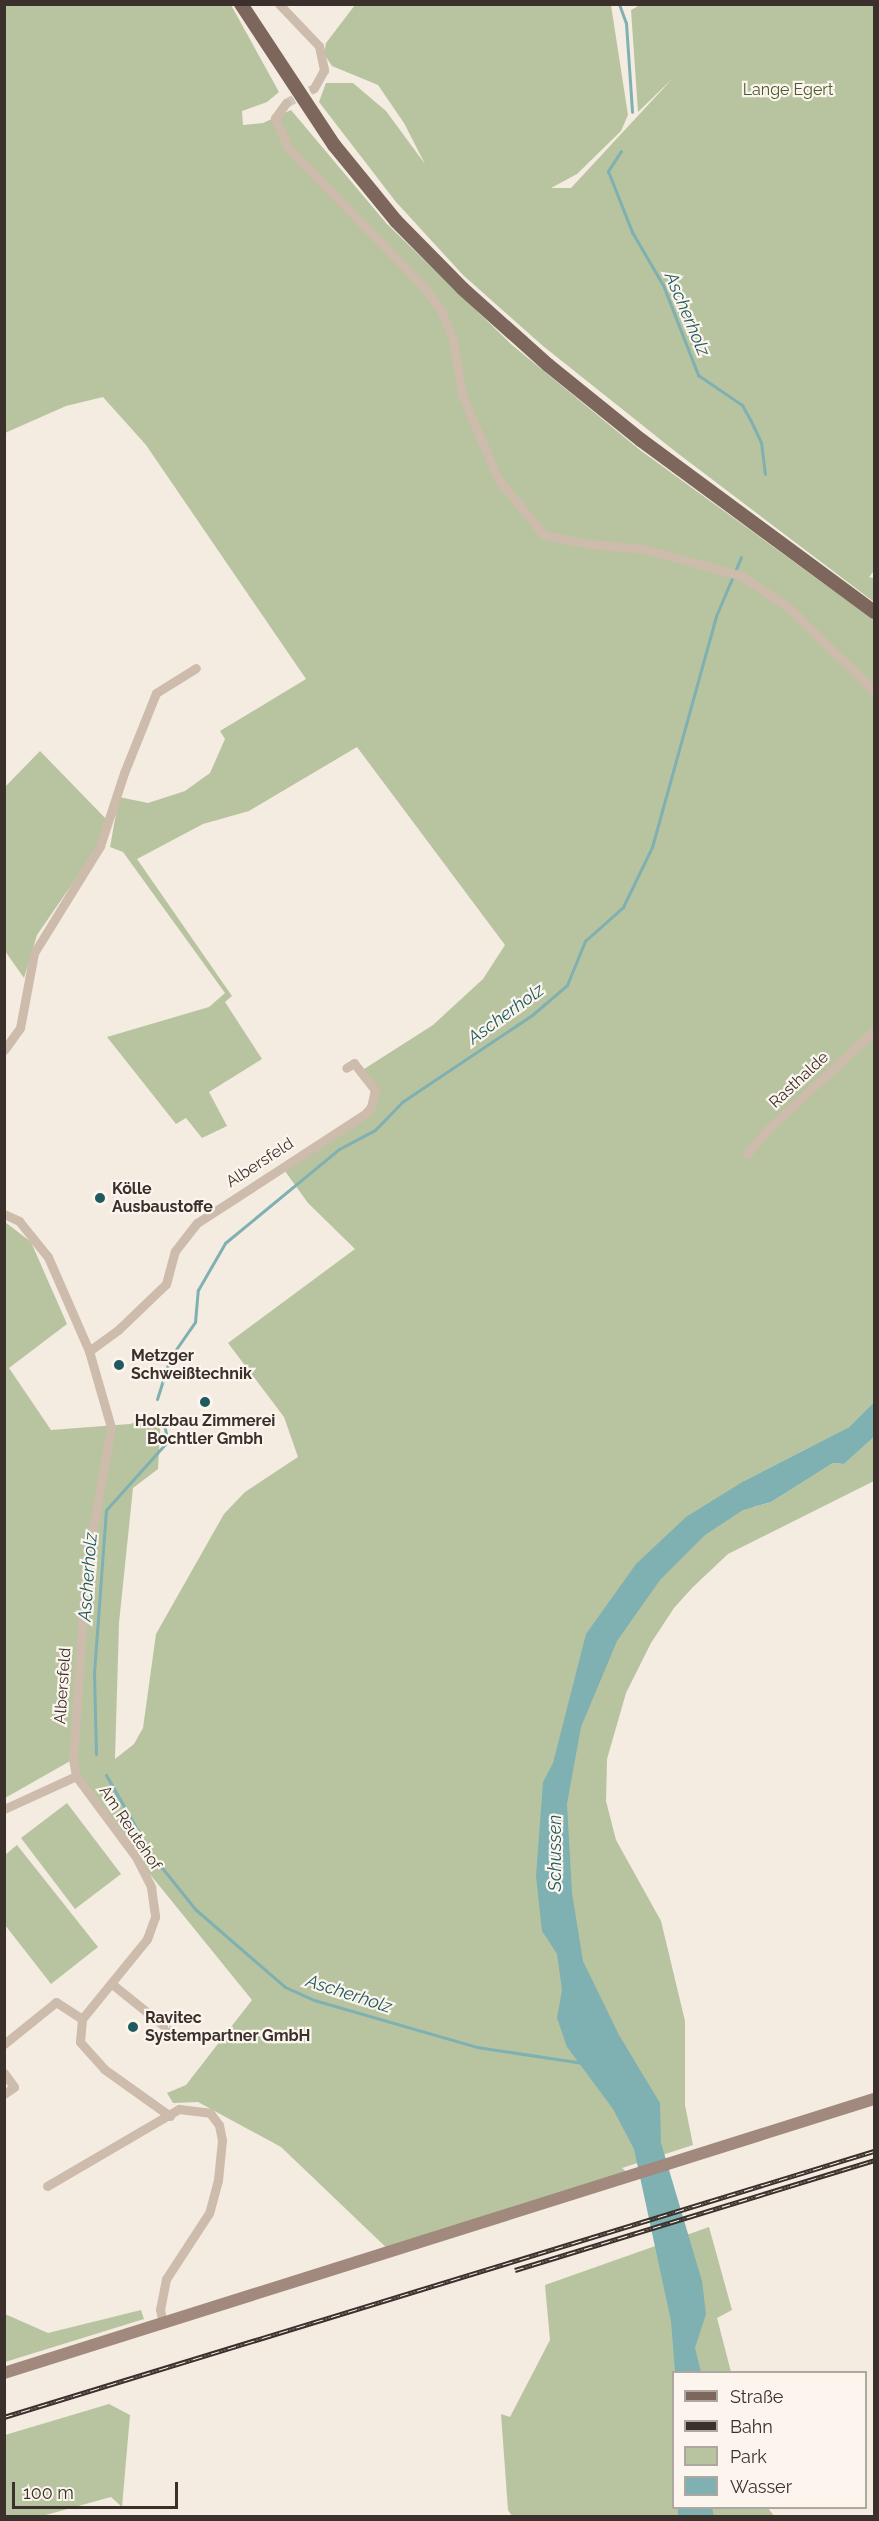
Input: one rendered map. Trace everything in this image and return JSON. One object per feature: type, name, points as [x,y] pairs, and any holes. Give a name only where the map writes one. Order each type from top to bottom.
[{"type":"main road","points":[[242,4],[283,73],[340,152],[396,221],[463,289],[530,350],[641,440],[874,612]]},
{"type":"street","points":[[279,4],[319,46],[324,69],[314,88]]},
{"type":"street","points":[[286,103],[275,118],[288,149],[423,286],[441,310],[453,339],[462,395],[498,479],[544,535],[590,544],[644,549],[724,568],[742,576],[789,608],[874,691]]},
{"type":"street","points":[[4,1050],[20,1028],[34,953],[100,846],[124,773],[156,693],[196,668]]},
{"type":"street","name":"Rasthalde","points":[[747,1154],[768,1129],[874,1031]]},
{"type":"street","name":"Albersfeld","points":[[89,1351],[118,1330],[166,1284],[175,1251],[197,1223],[371,1107],[375,1090],[354,1063],[346,1068]]},
{"type":"street","name":"Albersfeld","points":[[4,1214],[19,1221],[48,1257],[89,1351],[111,1426],[86,1569],[73,1759],[76,1776]]},
{"type":"street","points":[[4,1809],[76,1776]]},
{"type":"street","name":"Am Reutehof","points":[[76,1776],[136,1857],[151,1887],[155,1917],[147,1939],[82,2019]]},
{"type":"street","points":[[112,1984],[169,2030]]},
{"type":"street","points":[[4,2044],[56,2002],[82,2019],[80,2042],[104,2069],[170,2116]]},
{"type":"street","points":[[4,2073],[14,2087],[4,2094]]},
{"type":"street","points":[[4,2373],[679,2163],[874,2099]]},
{"type":"street","points":[[47,2186],[179,2109],[210,2113],[219,2124],[222,2140],[218,2180],[209,2213],[166,2279],[160,2309],[163,2324]]},
{"type":"green space","name":"Lange Egert","points":[[642,4],[874,5],[874,571],[869,577],[874,578],[874,602],[676,452],[543,346],[463,275],[396,202],[319,102],[326,83],[353,83],[386,111],[425,164],[404,123],[378,85],[332,66],[324,54],[326,43],[355,5],[611,5],[628,115],[621,131],[577,174],[551,188],[571,188],[673,78],[638,112],[631,10]]},
{"type":"green space","points":[[5,5],[231,5],[279,92],[267,102],[242,111],[243,125],[263,123],[291,110],[387,224],[512,345],[640,450],[874,620],[874,1402],[849,1427],[744,1481],[754,1507],[771,1502],[833,1463],[844,1464],[874,1437],[874,1481],[728,1554],[692,1588],[674,1608],[651,1643],[626,1693],[607,1759],[606,1801],[616,1840],[661,1921],[685,2021],[685,2105],[693,2145],[622,2168],[632,2177],[392,2253],[281,2147],[198,2102],[173,2103],[167,2093],[186,2085],[252,2000],[136,1857],[76,1776],[72,1760],[5,1798],[5,1222],[31,1242],[67,1324],[9,1368],[51,1430],[130,1424],[161,1414],[158,1469],[133,1488],[119,1623],[115,1759],[134,1744],[143,1728],[156,1634],[224,1514],[245,1492],[298,1457],[284,1417],[228,1343],[355,1249],[308,1203],[282,1167],[365,1114],[375,1098],[361,1071],[433,1025],[483,979],[505,945],[357,747],[249,811],[203,824],[137,859],[232,996],[225,1002],[262,1059],[209,1092],[227,1126],[202,1138],[186,1118],[176,1124],[107,1037],[209,1007],[225,993],[123,852],[110,847],[119,797],[148,803],[185,791],[210,773],[225,739],[220,731],[306,679],[146,445],[103,397],[66,406],[5,433]]},
{"type":"green space","points":[[40,751],[108,821],[97,848],[37,935],[24,978],[5,951],[4,788]]},
{"type":"green space","points":[[67,1803],[121,1874],[75,1909],[21,1838]]},
{"type":"green space","points":[[17,1845],[98,1947],[51,1984],[5,1925],[5,1855]]},
{"type":"green space","points":[[709,2227],[732,2310],[717,2318],[731,2371],[672,2371],[672,2509],[769,2509],[774,2516],[512,2516],[508,2510],[501,2414],[510,2417],[550,2340],[545,2285]]},
{"type":"green space","points":[[141,2310],[144,2319],[5,2362],[5,2314],[48,2333]]},
{"type":"green space","points":[[109,2404],[130,2415],[122,2507],[111,2497],[42,2516],[5,2516],[5,2435]]},
{"type":"water","name":"Schussen","points":[[874,1402],[874,1437],[844,1464],[833,1463],[771,1502],[743,1510],[705,1535],[660,1580],[617,1641],[581,1727],[567,1804],[572,1893],[583,1961],[619,2035],[660,2103],[661,2143],[702,2281],[706,2314],[695,2348],[701,2371],[675,2371],[671,2321],[634,2149],[613,2109],[567,2047],[557,2018],[562,1990],[557,1954],[542,1931],[536,1876],[543,1782],[553,1763],[586,1634],[636,1564],[686,1517],[744,1481],[849,1427]]},
{"type":"water","points":[[678,2509],[712,2509],[714,2516],[678,2516]]},
{"type":"waterway","name":"Ascherholz","points":[[619,4],[626,23],[632,112]]},
{"type":"waterway","name":"Ascherholz","points":[[621,151],[608,171],[632,232],[663,285],[698,375],[742,405],[751,421],[761,442],[765,474]]},
{"type":"waterway","name":"Ascherholz","points":[[157,1399],[170,1358],[195,1322],[198,1290],[225,1243],[339,1149],[375,1130],[402,1102],[532,1015],[567,985],[585,941],[623,907],[652,847],[716,616],[741,557]]},
{"type":"waterway","name":"Ascherholz","points":[[96,1754],[94,1673],[106,1510],[168,1441],[164,1425]]},
{"type":"waterway","name":"Ascherholz","points":[[106,1775],[151,1854],[195,1909],[285,1987],[314,2000],[477,2047],[583,2063]]},
{"type":"tunnel","points":[[286,103],[314,88]]},
{"type":"railway","points":[[4,2417],[874,2151]]},
{"type":"railway","points":[[515,2270],[874,2160]]},
{"type":"place","name":"Kölle Ausbaustoffe","points":[[100,1198]]},
{"type":"place","name":"Metzger Schweißtechnik","points":[[119,1365]]},
{"type":"place","name":"Holzbau Zimmerei Bochtler Gmbh","points":[[205,1402]]},
{"type":"place","name":"Ravitec Systempartner GmbH","points":[[133,2027]]}]
